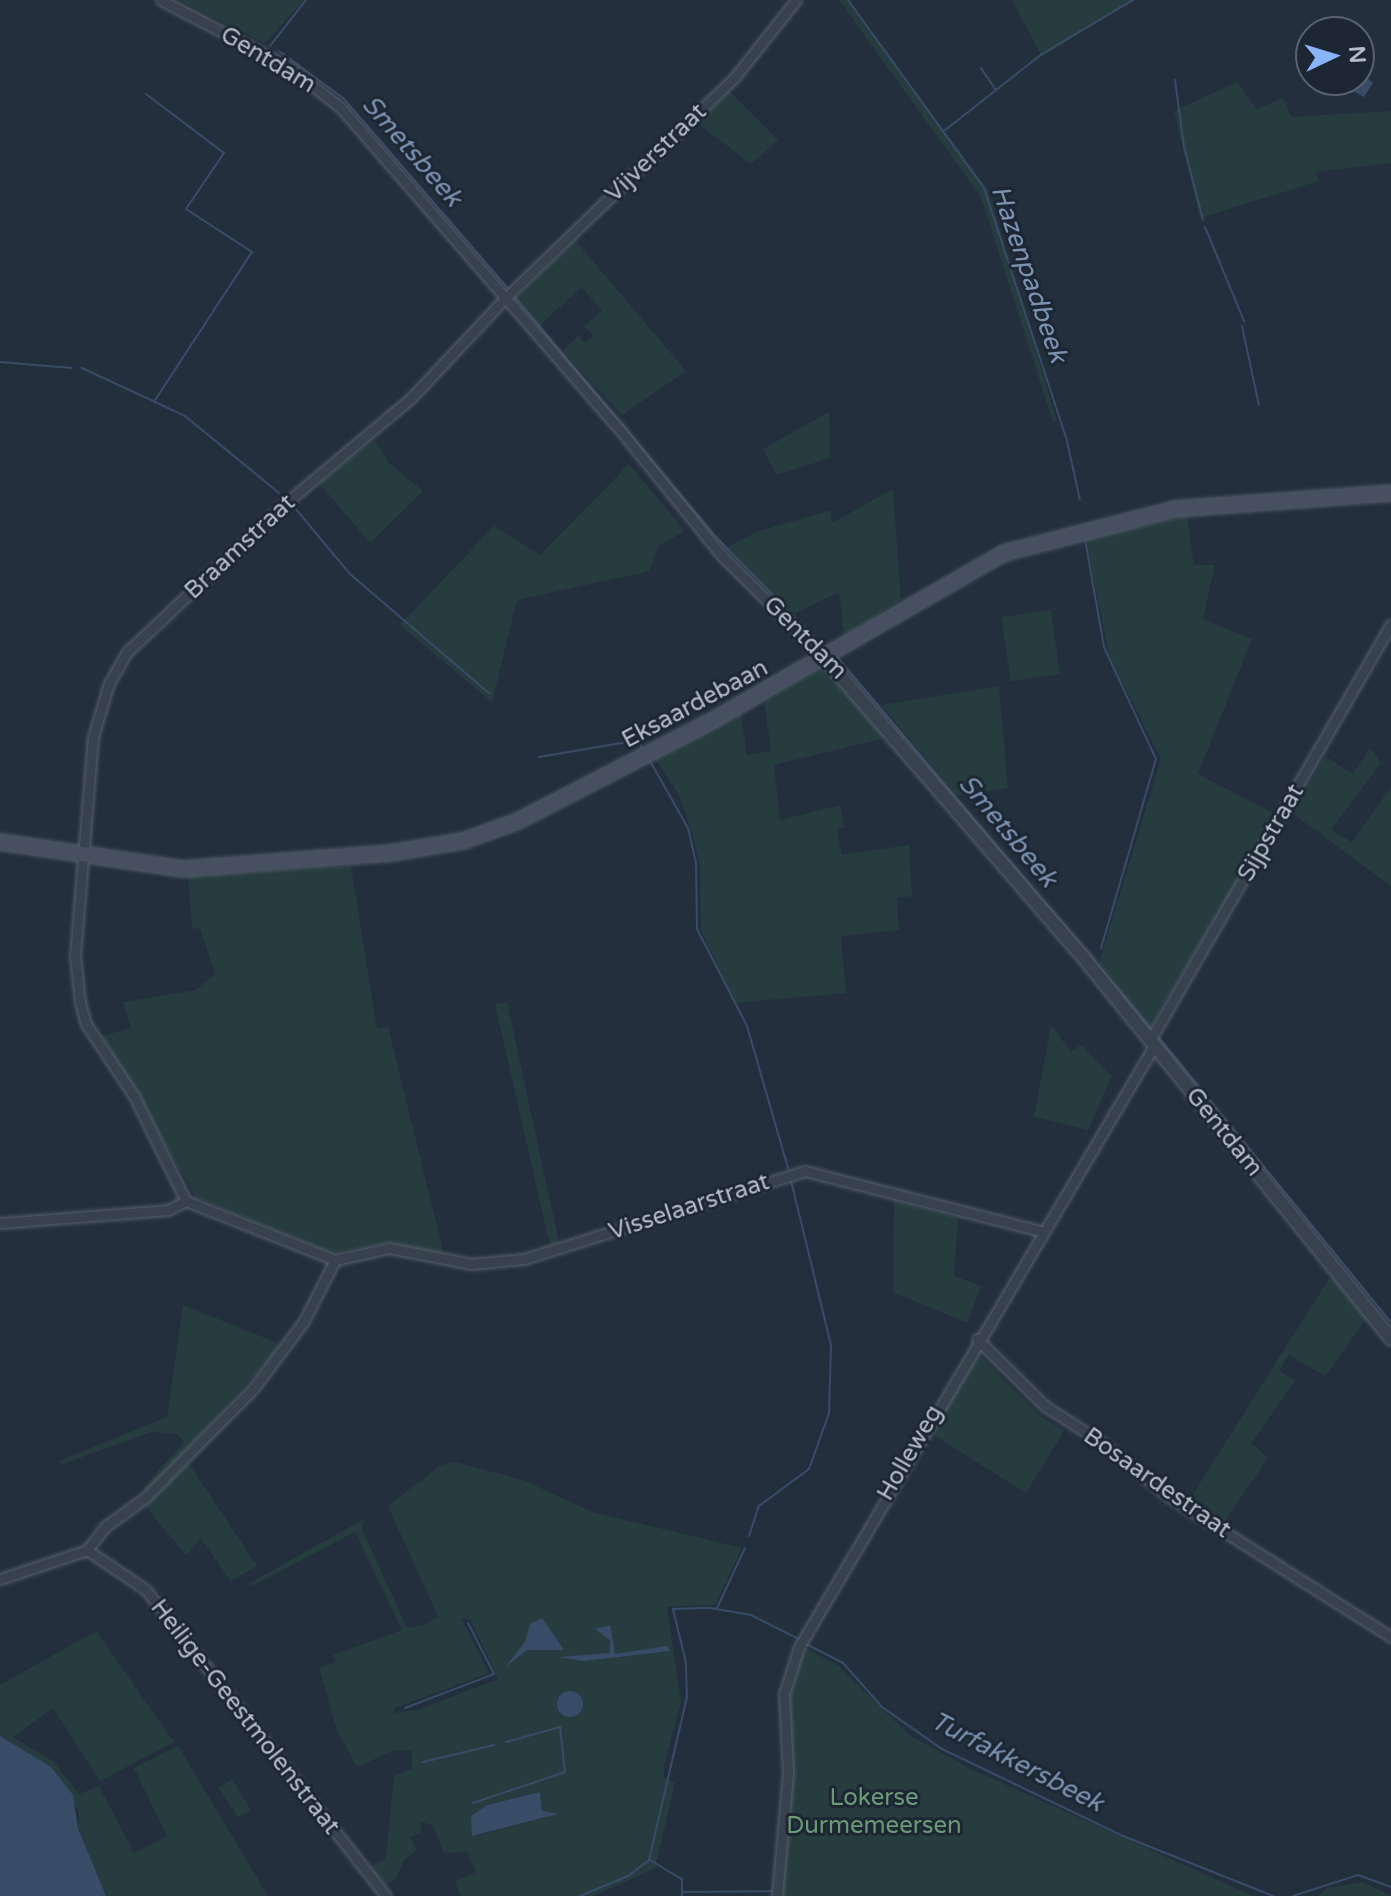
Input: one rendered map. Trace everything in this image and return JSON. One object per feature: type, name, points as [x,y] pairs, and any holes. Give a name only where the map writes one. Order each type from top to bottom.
[{"type":"main road","name":"Eksaardebaan","points":[[0,842],[202,868],[391,853],[463,841],[537,812],[824,657],[952,579],[1022,547],[1202,505],[1391,493]]},
{"type":"street","name":"Gentdam","points":[[161,0],[269,56],[326,95],[506,297],[722,556],[824,657],[1152,1043],[1391,1339]]},
{"type":"street","name":"Vijverstraat","points":[[506,297],[735,77],[796,0]]},
{"type":"street","name":"Braamstraat","points":[[85,854],[95,726],[109,683],[133,644],[281,507],[400,409],[506,297]]},
{"type":"street","name":"Sijpstraat","points":[[1152,1043],[1391,625]]},
{"type":"street","points":[[0,1579],[87,1550],[106,1526],[146,1497],[253,1389],[304,1321],[335,1260],[186,1201],[134,1096],[83,1013],[75,956],[85,854]]},
{"type":"street","name":"Holleweg","points":[[777,1896],[788,1772],[784,1694],[799,1647],[1152,1043]]},
{"type":"street","name":"Visselaarstraat","points":[[335,1260],[389,1248],[471,1264],[524,1259],[805,1171],[1041,1231]]},
{"type":"street","points":[[0,1223],[168,1210],[186,1201]]},
{"type":"street","name":"Bosaardestraat","points":[[977,1339],[1045,1406],[1100,1441],[1168,1496],[1321,1597],[1391,1637]]},
{"type":"street","name":"Heilige-Geestmolenstraat","points":[[87,1550],[146,1590],[171,1616],[386,1896]]},
{"type":"green space","points":[[179,0],[304,0],[265,43]]},
{"type":"green space","points":[[839,0],[847,0],[988,190],[1057,421],[1053,422],[981,197]]},
{"type":"green space","points":[[1012,0],[1132,0],[1042,57]]},
{"type":"green space","points":[[1237,82],[1256,109],[1283,98],[1291,117],[1391,111],[1391,163],[1316,172],[1319,181],[1200,218],[1174,111]]},
{"type":"green space","points":[[729,91],[778,140],[751,164],[696,122]]},
{"type":"green space","points":[[575,240],[686,371],[622,415],[563,351],[578,336],[585,343],[594,336],[584,326],[602,311],[582,287],[540,325],[517,298]]},
{"type":"green space","points":[[829,412],[830,458],[777,475],[763,449]]},
{"type":"green space","points":[[374,440],[389,463],[423,491],[370,543],[319,483]]},
{"type":"green space","points":[[629,464],[685,531],[658,546],[650,571],[517,600],[492,702],[400,625],[494,526],[540,555]]},
{"type":"green space","points":[[893,489],[901,600],[844,635],[839,592],[794,614],[724,549],[756,532],[831,510],[832,523]]},
{"type":"green space","points":[[1187,516],[1194,565],[1215,565],[1203,619],[1252,639],[1198,774],[1277,815],[1149,1028],[1099,963],[1161,759],[1109,655],[1086,539]]},
{"type":"green space","points":[[1051,610],[1060,674],[1011,681],[1001,617]]},
{"type":"green space","points":[[823,667],[885,738],[774,765],[780,820],[840,805],[845,827],[837,830],[842,855],[909,845],[912,896],[897,898],[899,930],[841,936],[846,993],[735,1003],[701,931],[700,866],[693,835],[678,793],[655,759],[741,713],[747,755],[771,751],[764,702]]},
{"type":"green space","points":[[999,686],[1008,788],[957,796],[881,705]]},
{"type":"green space","points":[[1370,748],[1381,763],[1331,830],[1352,842],[1391,787],[1391,886],[1292,813],[1325,756],[1353,774]]},
{"type":"green space","points":[[351,866],[377,1029],[388,1027],[444,1254],[386,1243],[332,1253],[196,1197],[102,1036],[131,1028],[123,1002],[196,990],[215,974],[200,928],[192,929],[188,876]]},
{"type":"green space","points":[[507,1002],[559,1242],[550,1246],[495,1004]]},
{"type":"green space","points":[[1051,1025],[1071,1052],[1081,1045],[1112,1076],[1088,1130],[1034,1117]]},
{"type":"green space","points":[[894,1200],[958,1218],[954,1276],[981,1286],[967,1323],[893,1292]]},
{"type":"green space","points":[[1332,1274],[1367,1318],[1325,1376],[1289,1355],[1279,1370],[1295,1381],[1251,1443],[1268,1458],[1222,1525],[1186,1505]]},
{"type":"green space","points":[[183,1305],[283,1345],[147,1492],[144,1487],[184,1442],[177,1434],[151,1432],[60,1465],[59,1461],[167,1417]]},
{"type":"green space","points":[[978,1354],[1042,1417],[1064,1431],[1026,1493],[929,1432]]},
{"type":"green space","points":[[188,1462],[257,1566],[231,1581],[201,1539],[186,1555],[145,1506]]},
{"type":"green space","points":[[455,1462],[523,1480],[592,1512],[742,1548],[715,1605],[667,1607],[681,1702],[664,1765],[664,1777],[675,1783],[655,1868],[594,1896],[461,1896],[455,1881],[476,1872],[467,1852],[444,1853],[433,1825],[421,1822],[421,1833],[410,1837],[417,1850],[404,1860],[396,1879],[384,1885],[370,1867],[386,1858],[394,1776],[412,1769],[412,1751],[395,1750],[357,1767],[337,1730],[319,1668],[335,1662],[333,1655],[402,1630],[355,1532],[252,1586],[250,1583],[364,1519],[362,1529],[407,1628],[425,1625],[438,1616],[388,1506],[441,1465]],"holes":[[[461,1618],[470,1619],[498,1679],[418,1710],[395,1713],[395,1708],[489,1673]],[[540,1792],[542,1811],[558,1814],[475,1836],[471,1816],[487,1805]]]},
{"type":"green space","points":[[96,1631],[174,1742],[100,1781],[53,1708],[13,1737],[53,1761],[79,1794],[99,1786],[134,1853],[167,1836],[134,1768],[178,1746],[268,1896],[106,1896],[78,1828],[79,1811],[30,1756],[0,1736],[0,1685]]},
{"type":"green space","name":"Lokerse Durmemeersen","points":[[804,1647],[839,1666],[909,1735],[971,1769],[1253,1896],[782,1896],[792,1763],[788,1692]]},
{"type":"green space","points":[[232,1779],[251,1810],[238,1817],[218,1788]]},
{"type":"green space","points":[[1363,1882],[1391,1896],[1319,1896],[1327,1888]]},
{"type":"water","points":[[542,1618],[564,1650],[527,1650],[505,1667],[525,1642],[530,1624]]},
{"type":"water","points":[[610,1625],[615,1654],[667,1646],[670,1651],[583,1661],[559,1657],[610,1653],[610,1640],[595,1629]]},
{"type":"water","points":[[570,1691],[579,1695],[583,1704],[579,1713],[570,1717],[561,1713],[557,1704],[561,1695]]},
{"type":"water","points":[[0,1736],[51,1767],[73,1795],[78,1828],[106,1896],[0,1896]]},
{"type":"water","points":[[540,1792],[542,1811],[558,1814],[472,1836],[471,1816],[487,1805]]},
{"type":"waterway","name":"Smetsbeek","points":[[270,46],[306,0]]},
{"type":"waterway","name":"Hazenpadbeek","points":[[848,0],[984,188],[1067,441],[1080,500]]},
{"type":"waterway","points":[[944,131],[1042,54],[1133,0]]},
{"type":"waterway","name":"Smetsbeek","points":[[279,51],[343,98],[507,287]]},
{"type":"waterway","points":[[981,68],[996,90]]},
{"type":"waterway","points":[[1175,80],[1184,147],[1203,220]]},
{"type":"waterway","points":[[146,94],[224,153],[186,209],[252,252],[154,402]]},
{"type":"waterway","points":[[1205,227],[1244,321]]},
{"type":"waterway","name":"Smetsbeek","points":[[515,297],[716,537],[823,646]]},
{"type":"waterway","points":[[1242,326],[1259,405]]},
{"type":"waterway","points":[[0,362],[72,368]]},
{"type":"waterway","points":[[82,368],[185,416],[279,493]]},
{"type":"waterway","points":[[295,508],[350,574],[490,694]]},
{"type":"waterway","name":"Hazenpadbeek","points":[[1085,539],[1104,647],[1156,759],[1101,948]]},
{"type":"waterway","name":"Smetsbeek","points":[[838,658],[1150,1027]]},
{"type":"waterway","points":[[539,757],[638,740],[642,748]]},
{"type":"waterway","points":[[650,761],[688,828],[696,862],[697,929],[747,1026],[788,1168]]},
{"type":"waterway","name":"Smetsbeek","points":[[1159,1038],[1391,1322]]},
{"type":"waterway","points":[[749,1536],[759,1506],[809,1469],[829,1413],[831,1345],[791,1181]]},
{"type":"waterway","points":[[717,1608],[745,1548]]},
{"type":"waterway","name":"Turfakkersbeek","points":[[580,1896],[628,1876],[649,1860],[687,1697],[686,1663],[673,1609],[710,1608],[751,1615],[801,1640]]},
{"type":"waterway","points":[[405,1708],[494,1674],[468,1623]]},
{"type":"waterway","name":"Turfakkersbeek","points":[[806,1644],[843,1663],[882,1707],[942,1749],[1123,1836],[1273,1896]]},
{"type":"waterway","points":[[473,1803],[565,1772],[560,1727],[506,1742]]},
{"type":"waterway","points":[[423,1762],[494,1745]]},
{"type":"waterway","points":[[650,1860],[682,1879],[682,1896]]},
{"type":"waterway","name":"Turfakkersbeek","points":[[1293,1896],[1358,1875],[1391,1887]]},
{"type":"waterway","points":[[682,1892],[772,1891]]}]
